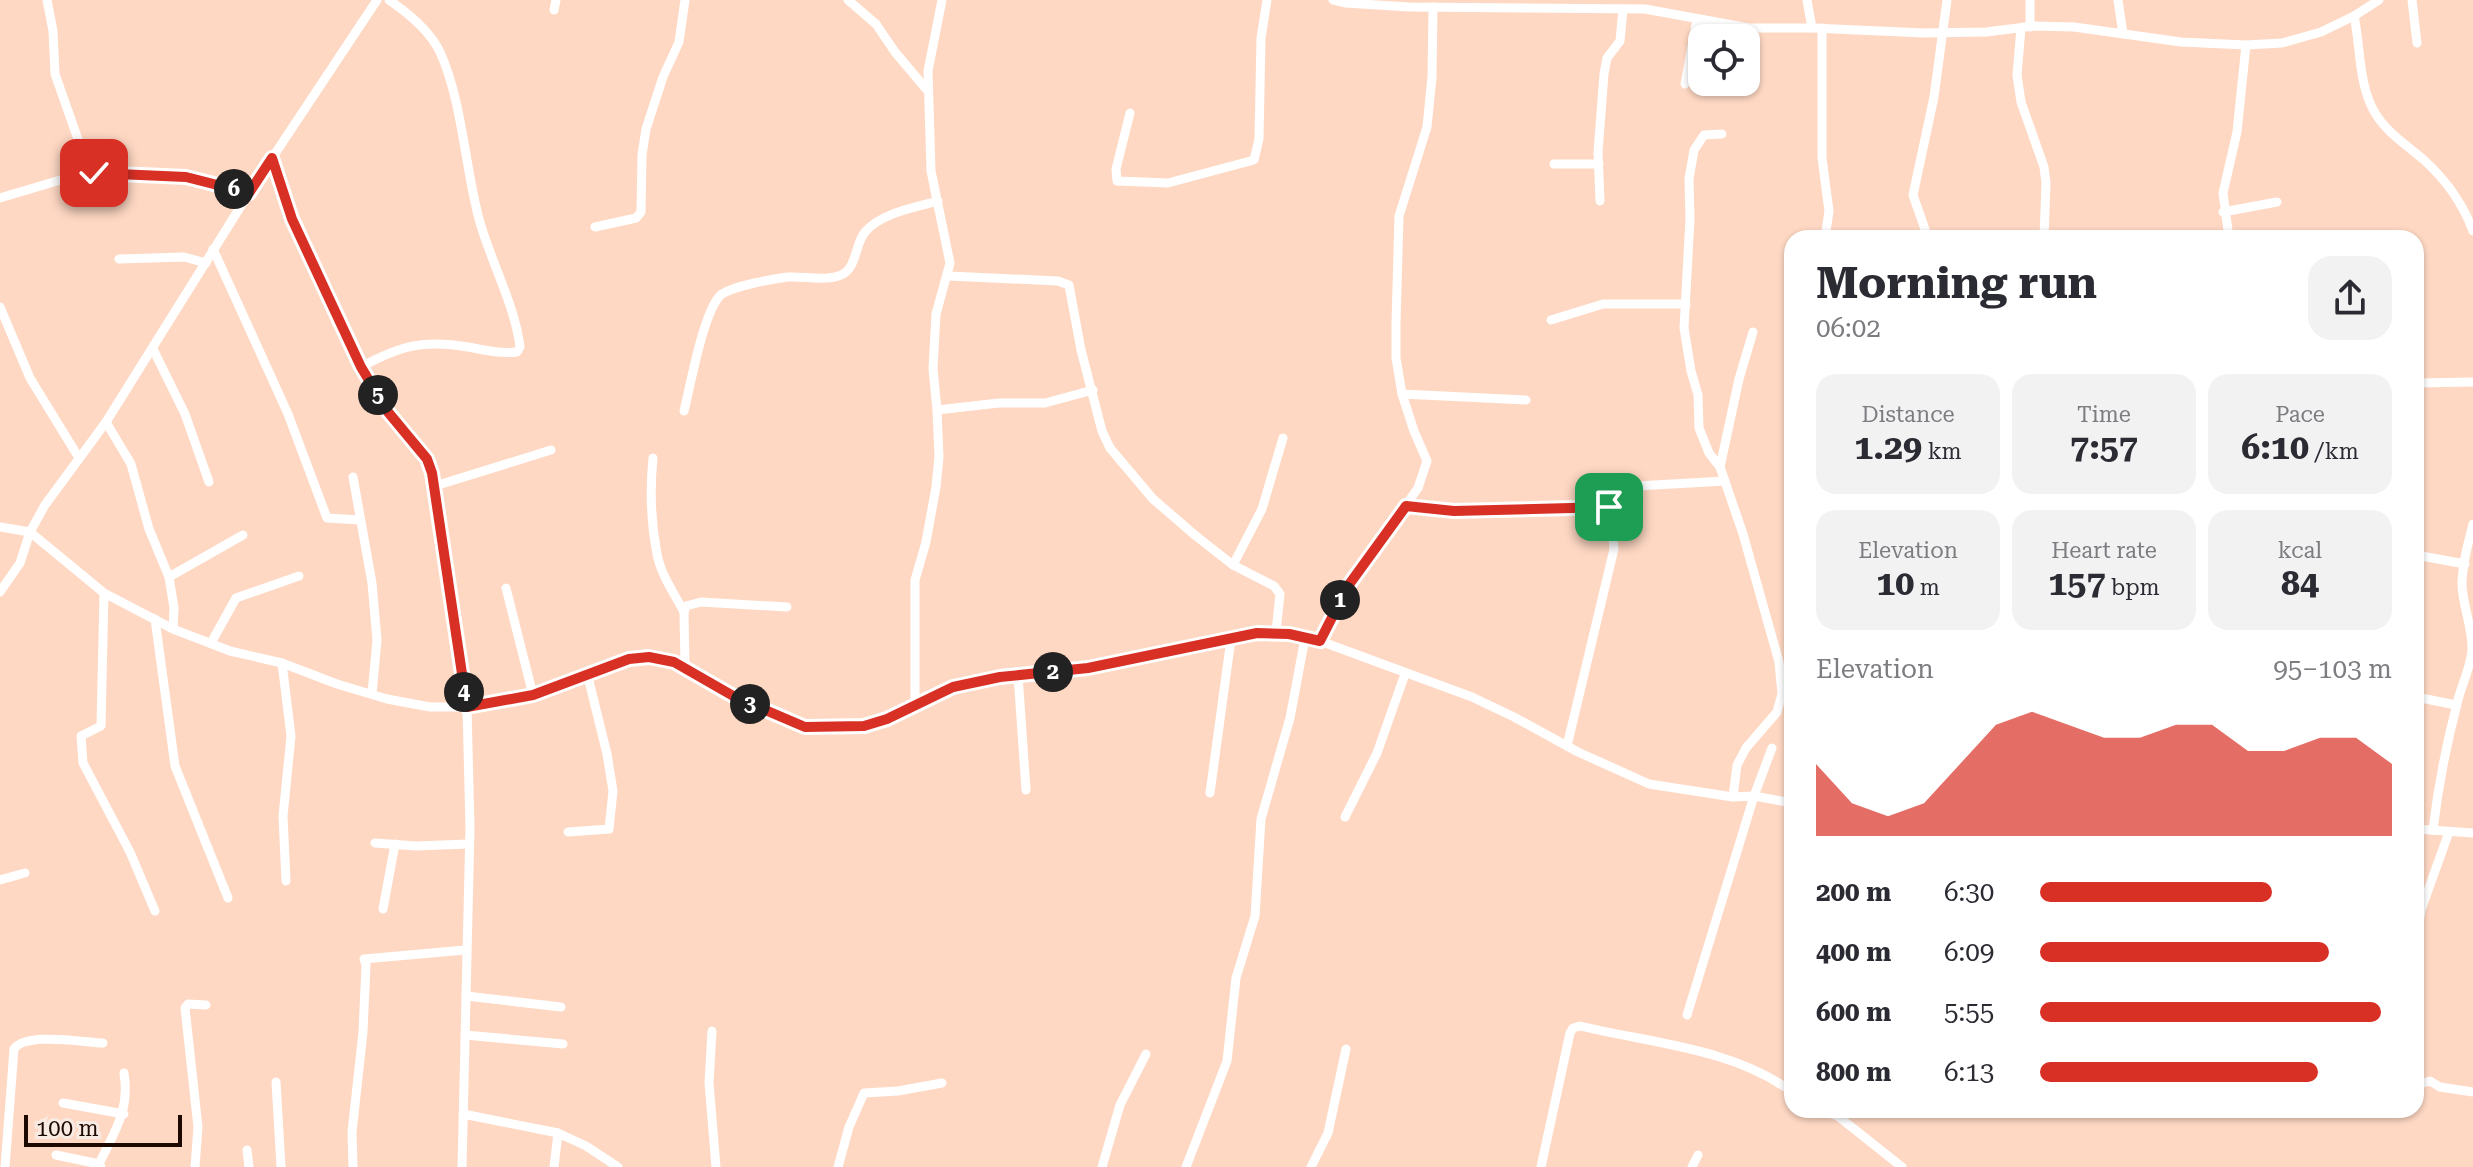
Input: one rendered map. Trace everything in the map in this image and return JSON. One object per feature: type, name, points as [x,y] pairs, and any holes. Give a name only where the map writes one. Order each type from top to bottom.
[{"type":"street","points":[[47,0],[53,31],[55,74],[80,145],[84,173]]},
{"type":"street","points":[[0,592],[24,556],[30,532],[45,505],[106,422],[213,249],[377,0]]},
{"type":"street","points":[[361,367],[385,354],[420,343],[513,353],[520,347],[479,222],[459,119],[439,50],[417,23],[389,0]]},
{"type":"street","points":[[595,227],[636,218],[641,212],[646,129],[663,77],[679,42],[685,0]]},
{"type":"street","points":[[848,0],[876,24],[927,90]]},
{"type":"street","points":[[915,704],[915,580],[926,542],[939,457],[933,369],[936,314],[949,276],[950,263],[931,171],[927,90],[942,0]]},
{"type":"street","points":[[1130,113],[1116,169],[1117,181],[1168,183],[1254,160],[1259,139],[1261,38],[1267,0]]},
{"type":"street","points":[[1333,0],[1433,7],[1527,5],[1645,9],[1749,28],[1942,33],[2074,27],[2181,42],[2246,45],[2282,43],[2321,32],[2379,0]]},
{"type":"street","points":[[1807,0],[1817,28],[1822,158],[1829,211],[1826,230]]},
{"type":"street","points":[[1925,230],[1913,195],[1934,97],[1947,0]]},
{"type":"street","points":[[2030,0],[2017,75],[2021,102],[2044,167],[2044,230]]},
{"type":"street","points":[[2118,0],[2123,34]]},
{"type":"street","points":[[2412,0],[2417,43]]},
{"type":"street","points":[[1320,641],[1348,586],[1418,488],[1427,461],[1402,394],[1396,358],[1399,216],[1427,127],[1432,77],[1433,7]]},
{"type":"street","points":[[1600,201],[1604,74],[1607,58],[1620,41],[1623,9]]},
{"type":"street","points":[[2354,16],[2363,81],[2377,115],[2388,130],[2452,190],[2473,231]]},
{"type":"street","points":[[1685,84],[1697,19]]},
{"type":"street","points":[[2227,230],[2223,193],[2237,132],[2246,45]]},
{"type":"street","points":[[1722,134],[1704,135],[1694,150],[1689,179],[1684,328],[1698,395],[1699,428],[1709,453],[1720,467],[1743,534],[1776,650],[1782,694],[1777,712],[1746,748],[1737,765],[1733,797]]},
{"type":"street","points":[[272,158],[307,253],[361,367],[388,412],[427,459],[435,486],[467,707],[470,780],[462,1167]]},
{"type":"street","points":[[1554,164],[1599,164]]},
{"type":"street","points":[[0,198],[84,173],[186,177],[249,193]]},
{"type":"street","points":[[684,411],[709,315],[722,294],[787,277],[838,277],[848,270],[867,229],[900,212],[938,201]]},
{"type":"street","points":[[2223,212],[2277,202]]},
{"type":"street","points":[[213,249],[288,414],[327,518],[360,520]]},
{"type":"street","points":[[119,259],[184,257],[206,263]]},
{"type":"street","points":[[949,276],[1065,282],[1069,285],[1081,350],[1105,441],[1153,499],[1233,565],[1274,586],[1280,594],[1276,632]]},
{"type":"street","points":[[1551,320],[1603,304],[1686,304]]},
{"type":"street","points":[[0,307],[30,378],[79,458]]},
{"type":"street","points":[[1720,467],[1739,379],[1753,332]]},
{"type":"street","points":[[153,349],[185,414],[209,482]]},
{"type":"street","points":[[2424,383],[2473,382]]},
{"type":"street","points":[[937,410],[999,403],[1045,403],[1093,390]]},
{"type":"street","points":[[1402,394],[1526,400]]},
{"type":"street","points":[[106,422],[131,464],[149,529],[169,577],[174,608],[173,629]]},
{"type":"street","points":[[1233,565],[1262,509],[1283,438]]},
{"type":"street","points":[[435,486],[551,450]]},
{"type":"street","points":[[653,458],[651,483],[657,554],[684,612]]},
{"type":"street","points":[[353,477],[372,583],[377,640],[372,694]]},
{"type":"street","points":[[1567,746],[1614,549],[1609,498],[1619,487],[1725,481]]},
{"type":"street","points":[[1406,506],[1454,511],[1609,507]]},
{"type":"street","points":[[2433,830],[2440,771],[2456,705],[2472,664],[2473,635],[2466,617],[2462,586],[2473,524]]},
{"type":"street","points":[[0,527],[30,532],[104,593],[173,629],[282,663],[337,684],[430,707],[467,707],[533,695],[629,659],[649,657],[674,662],[735,697],[805,727],[864,726],[887,719],[953,687],[1018,675],[1088,668],[1276,632],[1320,641],[1472,697],[1649,784],[1784,802]]},
{"type":"street","points":[[169,577],[243,535]]},
{"type":"street","points":[[2424,556],[2465,564]]},
{"type":"street","points":[[211,643],[236,598],[299,576]]},
{"type":"street","points":[[506,588],[533,695]]},
{"type":"street","points":[[104,593],[102,724],[100,729],[81,736],[83,763],[130,852],[155,911]]},
{"type":"street","points":[[685,668],[686,606],[701,602],[787,607]]},
{"type":"street","points":[[155,619],[175,766],[228,898]]},
{"type":"street","points":[[1186,1167],[1227,1061],[1236,978],[1255,916],[1261,819],[1290,718],[1305,638]]},
{"type":"street","points":[[1210,793],[1231,639]]},
{"type":"street","points":[[282,663],[291,736],[283,816],[286,881]]},
{"type":"street","points":[[568,832],[609,829],[613,791],[587,673]]},
{"type":"street","points":[[1345,817],[1377,753],[1405,674]]},
{"type":"street","points":[[1018,675],[1026,790]]},
{"type":"street","points":[[2424,699],[2456,705]]},
{"type":"street","points":[[1687,1015],[1754,796],[1772,748]]},
{"type":"street","points":[[2424,829],[2473,833]]},
{"type":"street","points":[[2424,902],[2449,832]]},
{"type":"street","points":[[375,843],[468,844]]},
{"type":"street","points":[[383,909],[395,844]]},
{"type":"street","points":[[0,880],[25,873]]},
{"type":"street","points":[[353,1167],[352,1132],[363,1032],[364,959],[465,950]]},
{"type":"street","points":[[466,996],[561,1007]]},
{"type":"street","points":[[195,1167],[198,1127],[185,1008],[188,1004],[206,1005]]},
{"type":"street","points":[[1541,1167],[1573,1028],[1580,1026],[1683,1048],[1742,1065],[1784,1086]]},
{"type":"street","points":[[712,1031],[709,1083],[716,1167]]},
{"type":"street","points":[[465,1035],[563,1044]]},
{"type":"street","points":[[5,1167],[14,1049],[17,1044],[31,1039],[103,1043]]},
{"type":"street","points":[[1311,1167],[1328,1133],[1346,1049]]},
{"type":"street","points":[[1102,1167],[1120,1105],[1146,1054]]},
{"type":"street","points":[[56,1155],[100,1165],[124,1114],[127,1091],[124,1073]]},
{"type":"street","points":[[0,1075],[12,1074]]},
{"type":"street","points":[[2424,1083],[2430,1081],[2440,1087],[2473,1092]]},
{"type":"street","points":[[276,1082],[281,1167]]},
{"type":"street","points":[[838,1167],[849,1127],[864,1093],[942,1083]]},
{"type":"street","points":[[63,1103],[124,1114]]},
{"type":"street","points":[[463,1114],[558,1133],[586,1146],[618,1167]]},
{"type":"street","points":[[1840,1118],[1902,1167]]},
{"type":"street","points":[[554,1167],[558,1133]]},
{"type":"street","points":[[247,1150],[249,1167]]},
{"type":"street","points":[[1692,1167],[1698,1155]]},
{"type":"route","points":[[94,173],[186,177],[249,193],[272,158],[311,264],[361,367],[388,412],[427,459],[432,473],[467,707],[533,695],[629,659],[649,657],[674,662],[735,697],[805,727],[864,726],[887,719],[953,687],[1000,677],[1088,668],[1257,633],[1276,632],[1320,641],[1348,586],[1406,506],[1454,511],[1609,507]]}]
